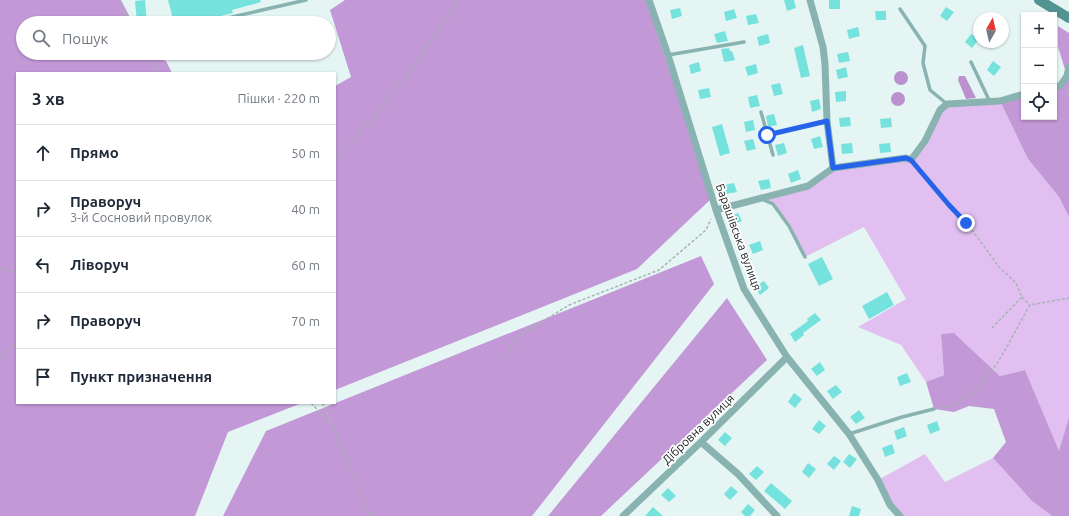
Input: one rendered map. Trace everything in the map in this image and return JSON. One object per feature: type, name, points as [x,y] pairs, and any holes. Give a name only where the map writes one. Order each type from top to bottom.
[{"type":"street","name":"Барашівська вулиця","points":[[649,0],[668,55],[716,210],[744,289],[787,356],[849,434],[878,480],[890,505],[900,516]]},
{"type":"street","points":[[810,0],[823,47],[827,121],[833,168]]},
{"type":"street","points":[[1039,0],[1069,18]]},
{"type":"street","points":[[1057,86],[1060,86],[1067,76],[1069,67]]},
{"type":"street","points":[[716,210],[808,186],[833,168],[906,158],[911,160],[925,141],[940,110],[948,104],[1000,101],[1021,95]]},
{"type":"street","name":"Дібровна вулиця","points":[[623,516],[701,442],[787,356]]},
{"type":"street","points":[[701,442],[738,474],[772,515]]},
{"type":"lane","points":[[236,16],[306,0]]},
{"type":"lane","points":[[900,9],[925,46],[923,63],[930,90],[948,104]]},
{"type":"lane","points":[[668,55],[744,42]]},
{"type":"lane","points":[[971,62],[990,102]]},
{"type":"lane","points":[[761,112],[773,155]]},
{"type":"lane","points":[[767,135],[827,121]]},
{"type":"lane","points":[[759,198],[773,204],[789,226],[805,257]]},
{"type":"lane","points":[[849,434],[902,417],[934,409]]},
{"type":"path","points":[[119,0],[127,16]]},
{"type":"path","points":[[336,157],[380,111],[460,0]]},
{"type":"path","points":[[151,60],[158,72]]},
{"type":"path","points":[[911,160],[966,223],[999,267],[1016,283],[1022,297],[1030,305]]},
{"type":"path","points":[[504,358],[519,336],[569,305],[658,270],[706,230],[716,210]]},
{"type":"path","points":[[0,269],[16,271]]},
{"type":"path","points":[[992,328],[1022,297]]},
{"type":"path","points":[[1030,305],[1069,298]]},
{"type":"path","points":[[934,409],[956,404],[974,390],[1002,357],[1030,305]]},
{"type":"path","points":[[1,354],[16,343]]},
{"type":"path","points":[[312,404],[333,426]]},
{"type":"path","points":[[322,404],[370,516]]},
{"type":"shaded area","points":[[0,0],[121,0],[129,16],[16,16],[16,60],[163,60],[166,61],[172,72],[16,72],[16,404],[299,404],[228,432],[195,516],[0,516]]},
{"type":"shaded area","points":[[345,0],[646,0],[712,198],[637,269],[336,390],[336,85],[351,77],[336,29],[336,16],[332,16],[330,10]]},
{"type":"shaded area","points":[[1058,26],[1069,33],[1069,217],[1059,197],[1028,159],[1000,101],[1021,95],[1021,120],[1057,120],[1057,84],[1067,76],[1058,47]]},
{"type":"shaded area","points":[[898,71],[904,71],[908,75],[908,81],[904,85],[898,85],[894,81],[894,75]]},
{"type":"shaded area","points":[[959,76],[965,76],[976,98],[966,99],[958,80]]},
{"type":"shaded area","points":[[895,92],[901,92],[905,96],[905,102],[901,106],[895,106],[891,102],[891,96]]},
{"type":"shaded area","points":[[1000,101],[1028,159],[1059,197],[1069,217],[1069,417],[1059,452],[1025,370],[1000,376],[955,334],[941,334],[944,375],[926,382],[901,345],[858,327],[906,299],[864,227],[805,257],[789,226],[773,205],[759,198],[808,186],[833,168],[906,158],[917,152],[947,104]]},
{"type":"shaded area","points":[[701,256],[714,284],[532,516],[223,516],[266,431]]},
{"type":"shaded area","points":[[727,298],[767,360],[601,516],[548,516]]},
{"type":"shaded area","points":[[954,333],[1000,376],[1025,370],[1059,451],[1069,417],[1069,516],[1052,516],[1032,501],[993,458],[1006,442],[994,409],[969,406],[954,412],[934,409],[926,382],[944,375],[941,334]]},
{"type":"shaded area","points":[[925,454],[945,482],[993,458],[1032,501],[1052,516],[900,516],[878,480]]},
{"type":"building","points":[[145,0],[146,16],[136,16],[135,1]]},
{"type":"building","points":[[168,0],[260,0],[261,2],[232,10],[233,13],[221,16],[172,16]]},
{"type":"building","points":[[784,0],[794,0],[796,8],[787,11]]},
{"type":"building","points":[[829,0],[840,0],[840,9],[829,9]]},
{"type":"building","points":[[946,7],[954,12],[947,21],[940,16]]},
{"type":"building","points":[[680,8],[682,16],[672,19],[670,10]]},
{"type":"building","points":[[734,9],[737,18],[726,21],[724,12]]},
{"type":"building","points":[[875,11],[886,11],[886,20],[876,20]]},
{"type":"building","points":[[756,14],[759,23],[748,25],[746,16]]},
{"type":"building","points":[[858,27],[860,36],[849,39],[847,30]]},
{"type":"building","points":[[725,31],[728,41],[717,43],[714,34]]},
{"type":"building","points":[[768,34],[770,43],[759,46],[757,37]]},
{"type":"building","points":[[971,34],[973,35],[972,48],[965,42]]},
{"type":"building","points":[[803,45],[810,76],[801,78],[794,48]]},
{"type":"building","points":[[729,48],[730,51],[732,51],[735,60],[724,62],[721,49]]},
{"type":"building","points":[[848,52],[850,61],[839,63],[837,54]]},
{"type":"building","points":[[993,61],[1001,67],[994,76],[987,70]]},
{"type":"building","points":[[699,62],[701,71],[691,74],[689,65]]},
{"type":"building","points":[[756,64],[758,73],[748,76],[745,67]]},
{"type":"building","points":[[846,67],[848,77],[838,79],[836,70]]},
{"type":"building","points":[[780,83],[783,94],[774,96],[771,85]]},
{"type":"building","points":[[709,88],[711,97],[700,99],[698,90]]},
{"type":"building","points":[[846,91],[846,101],[836,102],[835,92]]},
{"type":"building","points":[[757,95],[760,106],[750,108],[748,97]]},
{"type":"building","points":[[819,99],[821,109],[812,112],[810,101]]},
{"type":"building","points":[[774,114],[777,125],[768,127],[766,116]]},
{"type":"building","points":[[850,117],[851,126],[840,127],[839,118]]},
{"type":"building","points":[[891,118],[892,127],[881,128],[880,119]]},
{"type":"building","points":[[753,120],[755,130],[746,132],[744,122]]},
{"type":"building","points":[[722,124],[730,153],[720,156],[712,127]]},
{"type":"building","points":[[820,136],[823,147],[814,149],[811,139]]},
{"type":"building","points":[[753,139],[756,149],[747,151],[744,141]]},
{"type":"building","points":[[784,143],[787,153],[778,156],[775,145]]},
{"type":"building","points":[[852,143],[853,153],[842,154],[841,144]]},
{"type":"building","points":[[890,143],[891,152],[880,153],[879,144]]},
{"type":"building","points":[[798,170],[801,179],[791,183],[788,174]]},
{"type":"building","points":[[769,179],[771,188],[761,190],[758,181]]},
{"type":"building","points":[[734,183],[737,192],[726,194],[724,185]]},
{"type":"building","points":[[738,213],[742,221],[732,225],[728,217]]},
{"type":"building","points":[[760,241],[763,250],[753,254],[749,245]]},
{"type":"building","points":[[822,257],[833,279],[819,286],[808,264]]},
{"type":"building","points":[[764,281],[769,288],[760,295],[755,287]]},
{"type":"building","points":[[887,292],[894,305],[869,319],[862,306]]},
{"type":"building","points":[[815,313],[821,320],[803,333],[804,335],[795,342],[790,334],[808,321],[807,319]]},
{"type":"building","points":[[820,362],[825,370],[817,376],[811,369]]},
{"type":"building","points":[[907,373],[911,382],[900,386],[897,377]]},
{"type":"building","points":[[836,385],[842,392],[833,399],[827,391]]},
{"type":"building","points":[[794,393],[802,399],[795,408],[788,402]]},
{"type":"building","points":[[859,410],[865,418],[856,424],[850,417]]},
{"type":"building","points":[[819,420],[826,426],[819,434],[812,429]]},
{"type":"building","points":[[937,421],[940,430],[930,434],[927,425]]},
{"type":"building","points":[[904,427],[907,436],[897,440],[894,431]]},
{"type":"building","points":[[725,432],[732,438],[725,446],[718,440]]},
{"type":"building","points":[[892,444],[895,453],[885,457],[882,448]]},
{"type":"building","points":[[849,454],[857,459],[850,468],[843,462]]},
{"type":"building","points":[[834,456],[841,461],[834,470],[827,464]]},
{"type":"building","points":[[808,463],[816,469],[809,478],[802,472]]},
{"type":"building","points":[[757,466],[764,472],[756,480],[749,474]]},
{"type":"building","points":[[771,483],[792,501],[785,509],[764,491]]},
{"type":"building","points":[[731,486],[738,492],[730,500],[724,494]]},
{"type":"building","points":[[668,488],[676,496],[669,502],[661,495]]},
{"type":"building","points":[[748,504],[755,510],[750,516],[745,516],[741,512]]},
{"type":"building","points":[[852,506],[861,509],[859,516],[849,516]]},
{"type":"building","points":[[653,507],[663,516],[645,516]]},
{"type":"route","points":[[767,135],[827,121],[833,168],[906,158],[911,160],[966,223]]}]
